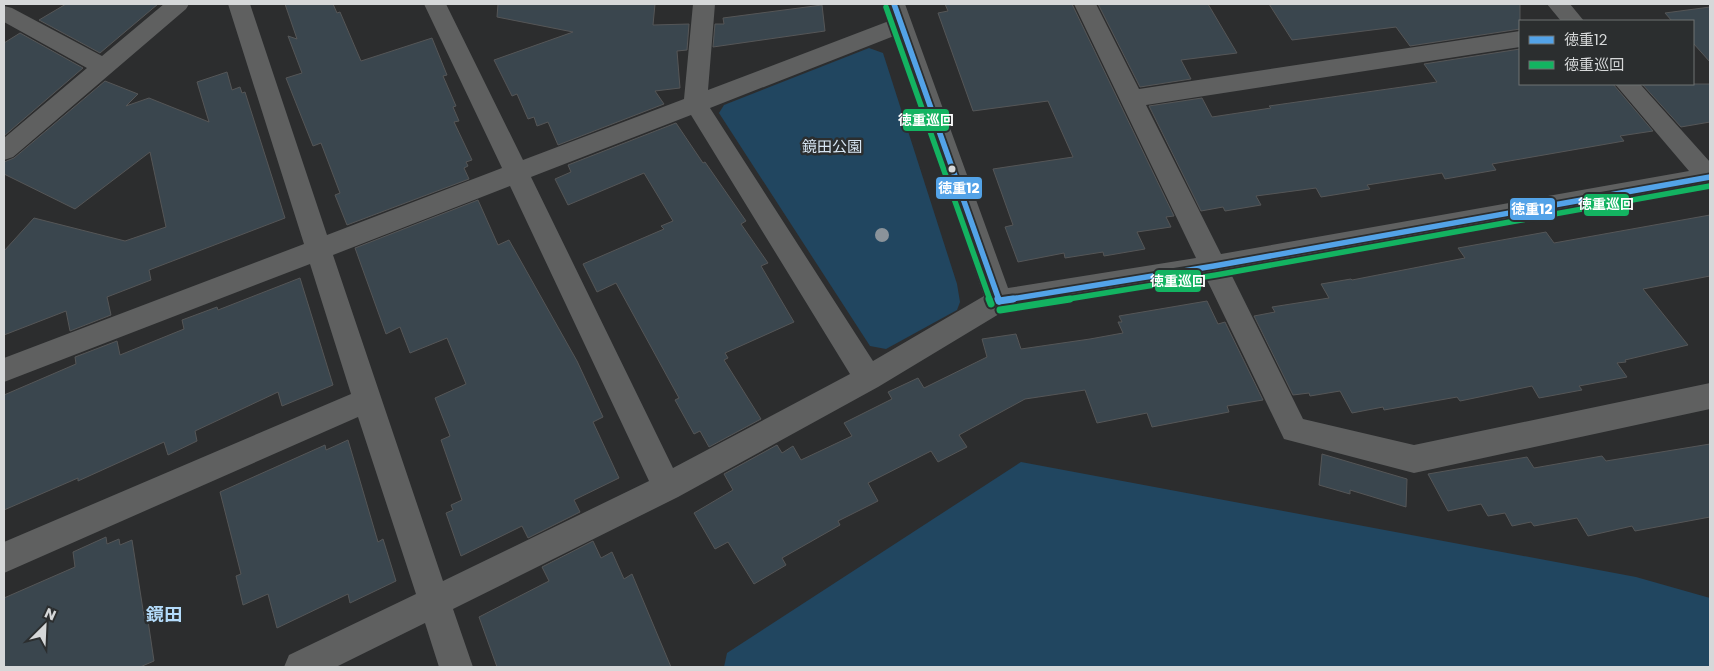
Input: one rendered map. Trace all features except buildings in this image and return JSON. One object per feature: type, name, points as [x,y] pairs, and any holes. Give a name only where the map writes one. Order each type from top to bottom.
[{"type":"street","points":[[4,151],[178,4]]},
{"type":"street","points":[[239,4],[367,400],[456,667]]},
{"type":"street","points":[[435,4],[518,173],[667,487]]},
{"type":"street","points":[[704,4],[695,103],[868,378]]},
{"type":"street","points":[[1085,4],[1294,430],[1414,459],[1710,396]]},
{"type":"street","points":[[1558,4],[1572,20]]},
{"type":"street","points":[[4,13],[104,67]]},
{"type":"street","points":[[4,370],[695,103],[897,14],[999,301]]},
{"type":"street","points":[[1131,99],[1519,39]]},
{"type":"street","points":[[1628,85],[1710,177]]},
{"type":"street","points":[[301,667],[667,487],[868,378],[999,301],[1214,266],[1710,177]]},
{"type":"street","points":[[4,558],[367,400]]},
{"type":"green space","name":"鏡田公園","points":[[869,48],[883,53],[957,284],[960,302],[957,310],[886,349],[870,346],[719,113],[724,105]]},
{"type":"green space","points":[[1021,462],[1636,577],[1710,598],[1710,667],[724,667],[727,653]]},
{"type":"transit line","name":"徳重12","points":[[894,4],[999,301]]},
{"type":"transit line","name":"徳重巡回","points":[[886,7],[991,304]]},
{"type":"transit line","name":"徳重12","points":[[999,301],[1214,266],[1710,177]]},
{"type":"transit line","name":"徳重巡回","points":[[1000,310],[1216,275],[1710,186]]},
{"type":"district","name":"鏡田","points":[[164,614]]}]
